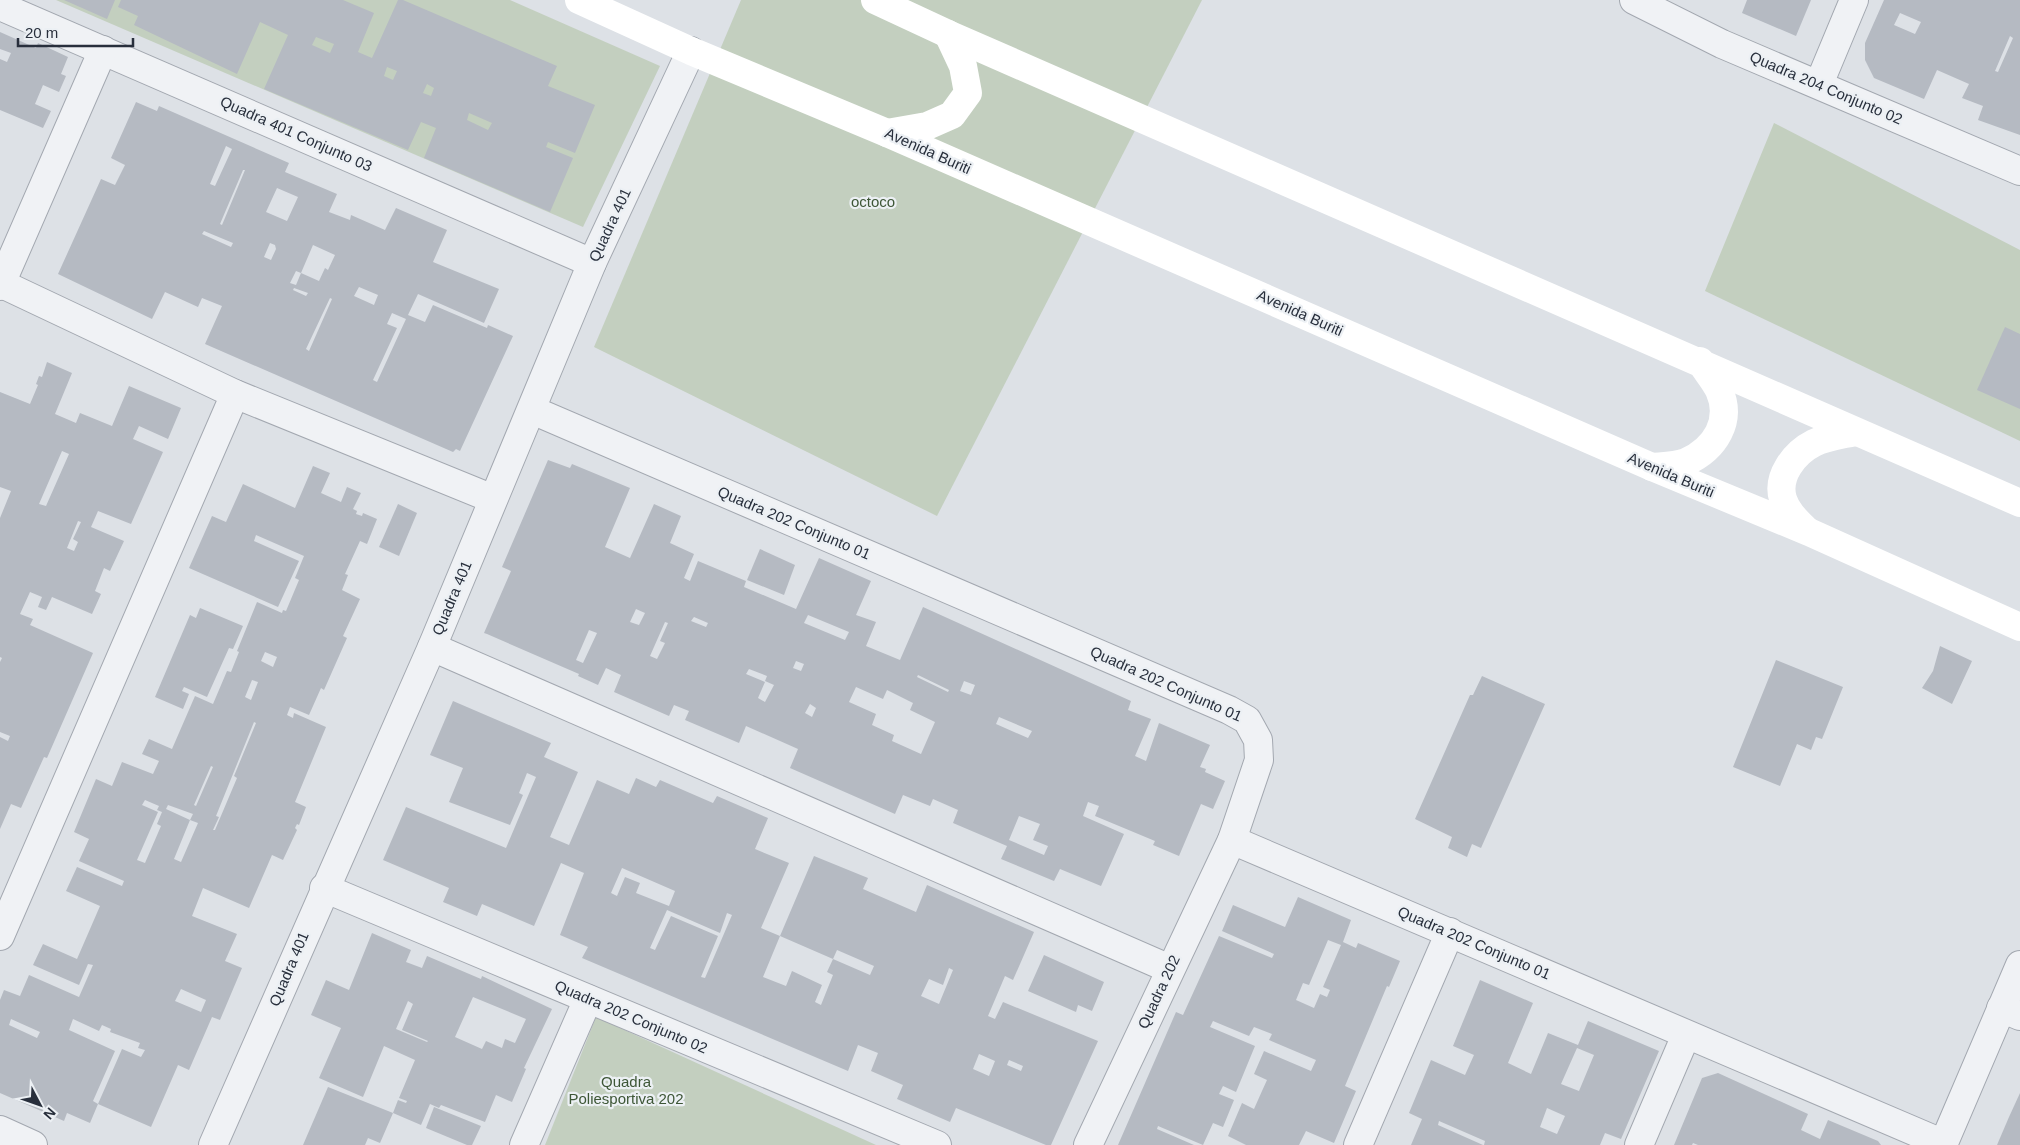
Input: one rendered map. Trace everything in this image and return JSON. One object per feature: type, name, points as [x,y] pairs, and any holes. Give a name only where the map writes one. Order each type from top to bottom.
[{"type":"main road","name":"Avenida Buriti","points":[[579,0],[691,52],[887,133],[1652,468],[1809,532],[2020,627]]},
{"type":"main road","points":[[875,0],[948,34],[1700,361],[1855,432],[2020,503]]},
{"type":"main road","points":[[887,133],[927,126],[952,115],[968,93],[963,66],[948,34]]},
{"type":"main road","points":[[1652,468],[1685,463],[1706,451],[1719,435],[1725,414],[1719,390],[1700,361]]},
{"type":"main road","points":[[1809,532],[1791,515],[1782,499],[1783,475],[1796,455],[1814,443],[1855,432]]},
{"type":"street","name":"Quadra 204 Conjunto 02","points":[[1634,0],[1722,44],[2020,171]]},
{"type":"street","points":[[1819,84],[1854,0]]},
{"type":"street","name":"Quadra 401 Conjunto 03","points":[[0,6],[592,263]]},
{"type":"street","points":[[103,50],[0,284],[235,394],[494,499]]},
{"type":"street","name":"Quadra 401","points":[[213,1145],[324,888],[432,648],[592,263],[691,52]]},
{"type":"street","points":[[0,936],[235,394]]},
{"type":"street","name":"Quadra 202 Conjunto 01","points":[[532,410],[1220,706],[1247,720],[1258,740],[1259,760],[1232,840],[1944,1144]]},
{"type":"street","points":[[432,648],[1170,969]]},
{"type":"street","name":"Quadra 202","points":[[1088,1145],[1232,840]]},
{"type":"street","name":"Quadra 202 Conjunto 02","points":[[324,888],[937,1145]]},
{"type":"street","points":[[1358,1145],[1450,932]]},
{"type":"street","points":[[1944,1144],[2011,1012],[2020,965]]},
{"type":"street","points":[[524,1145],[588,999]]},
{"type":"street","points":[[1639,1145],[1686,1035]]},
{"type":"street","points":[[0,1130],[33,1145]]},
{"type":"green space","points":[[56,0],[510,0],[660,66],[583,227]]},
{"type":"green space","name":"octoco","points":[[741,0],[1202,0],[937,516],[594,347]]},
{"type":"green space","points":[[1774,123],[2020,250],[2020,441],[1705,291]]},
{"type":"green space","name":"Quadra Poliesportiva 202","points":[[596,1017],[876,1145],[545,1145]]},
{"type":"building","points":[[64,0],[115,0],[107,19]]},
{"type":"building","points":[[121,0],[343,0],[374,13],[358,52],[372,58],[398,0],[403,0],[557,66],[548,86],[595,105],[575,153],[548,142],[546,147],[573,158],[550,212],[424,158],[436,128],[421,122],[408,150],[264,89],[288,35],[260,22],[237,74],[134,25],[138,16],[118,7]],"holes":[[[316,37],[334,44],[330,53],[312,45]],[[387,67],[397,71],[393,80],[384,76]],[[427,84],[434,88],[431,96],[423,93]],[[469,113],[492,123],[488,130],[467,120]]]},
{"type":"building","points":[[1747,0],[1811,0],[1796,36],[1742,13]]},
{"type":"building","points":[[1884,0],[2020,0],[2020,135],[1978,120],[1983,106],[1962,98],[1969,84],[1937,70],[1924,99],[1874,78],[1865,60],[1865,43]],"holes":[[[1900,13],[1921,22],[1915,34],[1894,25]],[[2010,36],[2013,38],[1998,72],[1995,71]]]},
{"type":"building","points":[[0,32],[36,48],[38,43],[68,57],[61,74],[66,76],[59,92],[43,85],[35,104],[51,111],[43,128],[0,110],[0,59],[7,62],[11,53],[0,49]]},
{"type":"building","points":[[136,102],[157,111],[159,106],[289,163],[285,172],[337,194],[329,212],[350,220],[351,215],[385,230],[396,208],[447,230],[433,262],[499,289],[484,323],[418,294],[408,315],[425,322],[433,305],[487,328],[488,325],[513,336],[460,451],[456,449],[453,452],[205,344],[222,306],[202,298],[198,307],[165,292],[152,319],[58,274],[101,179],[115,185],[125,165],[111,158]],"holes":[[[226,146],[232,149],[215,186],[210,184]],[[243,170],[245,170],[222,225],[220,224]],[[277,188],[298,197],[287,221],[266,212]],[[204,231],[233,243],[231,247],[202,234]],[[270,243],[275,245],[276,249],[271,260],[264,257]],[[313,245],[335,255],[328,270],[325,268],[319,281],[301,273]],[[296,271],[301,273],[296,285],[290,283]],[[359,287],[378,295],[374,305],[354,296]],[[294,288],[308,293],[306,296],[293,290]],[[330,298],[332,299],[309,351],[306,349]],[[392,313],[406,319],[377,382],[373,380],[397,328],[387,324]]]},
{"type":"building","points":[[2005,327],[2020,334],[2020,409],[1977,390]]},
{"type":"building","points":[[47,362],[72,373],[55,414],[76,423],[80,413],[112,426],[129,386],[181,408],[168,439],[139,426],[133,439],[163,452],[131,524],[98,511],[91,527],[124,541],[110,571],[104,568],[95,591],[101,594],[92,614],[52,597],[46,610],[38,607],[42,597],[30,592],[20,614],[33,619],[30,625],[93,653],[47,758],[44,757],[21,808],[11,804],[0,829],[0,737],[8,741],[10,736],[0,732],[0,662],[2,658],[0,657],[0,518],[11,491],[0,487],[0,392],[30,404],[38,385],[36,384],[39,376],[42,377]],"holes":[[[62,451],[69,454],[46,506],[39,504]],[[78,521],[81,522],[73,539],[78,542],[74,551],[67,548]]]},
{"type":"building","points":[[548,460],[570,468],[572,464],[630,488],[605,547],[630,558],[654,504],[681,516],[670,543],[694,554],[684,578],[690,581],[698,561],[746,581],[744,587],[796,609],[819,558],[871,581],[856,615],[876,622],[866,646],[900,660],[923,607],[1131,701],[1128,710],[1151,719],[1135,756],[1146,761],[1159,723],[1210,745],[1200,767],[1206,769],[1205,772],[1225,781],[1213,809],[1201,804],[1179,856],[1153,845],[1155,841],[1095,816],[1099,806],[1088,802],[1083,816],[1124,834],[1101,886],[1060,869],[1054,881],[1001,859],[1007,846],[953,823],[958,810],[933,799],[930,806],[903,795],[895,814],[790,768],[798,749],[746,726],[739,743],[685,720],[689,711],[674,705],[669,716],[614,692],[621,675],[606,668],[598,685],[578,676],[579,674],[484,633],[511,571],[502,567]],"holes":[[[636,609],[645,613],[639,625],[630,622]],[[808,615],[849,632],[845,640],[804,623]],[[694,617],[708,623],[706,627],[691,621]],[[665,622],[668,623],[660,641],[665,643],[657,659],[650,656]],[[589,630],[597,633],[583,663],[576,660]],[[796,661],[804,664],[801,671],[793,668]],[[749,669],[767,676],[765,681],[774,685],[765,702],[758,698],[765,682],[746,674]],[[918,675],[949,690],[948,692],[917,677]],[[964,681],[975,685],[971,695],[960,691]],[[856,687],[883,699],[887,690],[913,703],[910,710],[935,722],[921,754],[892,741],[894,735],[872,725],[876,714],[849,702]],[[810,704],[816,708],[812,717],[805,713]],[[999,717],[1032,731],[1028,738],[996,724]],[[1019,816],[1040,824],[1033,840],[1048,846],[1044,855],[1009,840]]]},
{"type":"building","points":[[313,466],[330,473],[321,493],[341,502],[347,487],[361,493],[353,509],[357,511],[356,514],[362,516],[363,513],[377,519],[367,544],[360,541],[345,574],[348,575],[342,590],[360,599],[343,636],[347,638],[324,690],[321,688],[309,715],[290,707],[287,715],[293,718],[294,713],[326,727],[295,802],[306,807],[299,825],[297,824],[295,828],[297,830],[283,860],[272,855],[249,908],[203,888],[192,916],[237,934],[225,961],[242,968],[220,1020],[212,1017],[189,1070],[178,1065],[151,1127],[98,1104],[90,1123],[67,1113],[64,1121],[0,1093],[0,1000],[4,990],[20,996],[29,975],[79,997],[93,965],[88,964],[79,985],[33,965],[43,944],[77,959],[100,906],[66,891],[77,867],[122,886],[124,881],[79,861],[89,839],[74,832],[96,779],[112,786],[122,762],[153,774],[159,761],[142,754],[149,739],[172,749],[195,696],[213,704],[227,671],[231,672],[239,652],[237,651],[257,602],[282,613],[283,610],[286,611],[299,580],[295,578],[304,556],[256,535],[254,541],[299,561],[278,607],[189,568],[212,516],[226,522],[243,484],[295,508]],"holes":[[[265,652],[277,657],[273,667],[261,661]],[[252,680],[258,682],[251,700],[245,697]],[[254,722],[256,723],[234,776],[237,778],[215,830],[213,830],[219,817],[216,816]],[[211,766],[213,767],[196,806],[194,805]],[[145,800],[159,806],[157,810],[162,812],[157,824],[161,826],[145,863],[137,860],[158,812],[142,805]],[[168,805],[193,814],[190,820],[166,809]],[[190,820],[198,823],[181,862],[174,859]],[[181,989],[206,1000],[201,1012],[175,1001]],[[11,1019],[40,1032],[37,1038],[9,1025]],[[73,1019],[99,1031],[102,1025],[111,1029],[110,1032],[140,1043],[138,1048],[145,1050],[141,1057],[122,1049],[98,1104],[93,1101],[115,1051],[69,1030]]]},
{"type":"building","points":[[398,504],[417,513],[399,556],[379,547]]},
{"type":"building","points":[[760,549],[795,565],[784,595],[747,580]]},
{"type":"building","points":[[200,608],[243,626],[233,649],[229,648],[207,697],[184,687],[182,691],[189,694],[183,709],[155,697],[190,615],[196,618]]},
{"type":"building","points":[[1940,646],[1972,661],[1952,704],[1922,688],[1933,671]]},
{"type":"building","points":[[1776,660],[1843,687],[1822,739],[1816,737],[1811,750],[1797,744],[1780,786],[1733,767]]},
{"type":"building","points":[[1482,676],[1545,704],[1481,848],[1472,844],[1467,857],[1448,848],[1452,837],[1415,819],[1470,695],[1473,695]]},
{"type":"building","points":[[453,701],[551,743],[544,757],[578,772],[550,837],[569,845],[597,780],[629,794],[636,778],[656,787],[660,780],[713,803],[717,796],[768,818],[755,849],[789,863],[761,928],[780,936],[814,856],[868,878],[863,889],[916,912],[927,885],[1034,932],[1013,980],[1005,976],[988,1016],[995,1019],[1003,1002],[1098,1041],[1051,1145],[1046,1145],[956,1108],[950,1122],[897,1099],[903,1085],[871,1071],[878,1053],[858,1045],[848,1071],[582,958],[588,947],[560,935],[584,873],[561,863],[534,926],[482,904],[477,916],[443,902],[449,888],[383,860],[406,807],[506,848],[536,777],[527,773],[519,793],[523,795],[510,825],[449,802],[463,768],[430,755]],"holes":[[[622,868],[675,891],[669,906],[636,893],[640,883],[625,877],[617,896],[611,893]],[[667,910],[720,933],[727,913],[732,915],[705,978],[701,977],[718,936],[671,916],[655,950],[650,948]],[[780,936],[833,959],[827,972],[833,975],[821,1005],[815,1002],[822,985],[792,971],[786,986],[763,977]],[[837,950],[874,966],[870,975],[833,959]],[[949,968],[953,970],[939,1004],[921,996],[929,979],[943,985]],[[979,1054],[995,1061],[989,1076],[973,1069]],[[1009,1060],[1023,1066],[1021,1071],[1007,1065]]]},
{"type":"building","points":[[1298,897],[1351,920],[1343,942],[1356,948],[1358,943],[1400,961],[1389,987],[1387,986],[1345,1086],[1356,1091],[1334,1143],[1306,1131],[1299,1145],[1246,1145],[1228,1136],[1242,1103],[1254,1109],[1267,1080],[1254,1074],[1264,1051],[1311,1071],[1316,1060],[1269,1040],[1272,1034],[1254,1027],[1249,1036],[1213,1021],[1210,1027],[1255,1046],[1236,1092],[1223,1086],[1219,1094],[1234,1100],[1223,1127],[1213,1123],[1203,1145],[1158,1126],[1157,1129],[1194,1145],[1118,1145],[1176,1012],[1183,1015],[1219,936],[1272,958],[1274,954],[1222,931],[1233,905],[1285,927]],"holes":[[[1328,940],[1341,945],[1323,987],[1330,990],[1327,997],[1320,994],[1314,1008],[1296,1000],[1303,983],[1309,985]]]},
{"type":"building","points":[[372,933],[411,950],[406,962],[422,968],[427,956],[481,979],[482,976],[552,1009],[524,1068],[526,1069],[512,1102],[496,1095],[485,1122],[441,1105],[439,1108],[430,1104],[421,1125],[393,1113],[398,1100],[406,1103],[407,1101],[399,1098],[415,1060],[384,1046],[363,1097],[319,1078],[341,1028],[311,1015],[326,980],[349,990]],"holes":[[[473,997],[526,1019],[515,1043],[505,1039],[502,1048],[486,1041],[482,1049],[455,1037]],[[408,1001],[413,1004],[402,1030],[427,1042],[396,1029]]]},
{"type":"building","points":[[1044,955],[1104,982],[1092,1011],[1078,1005],[1076,1012],[1028,991]]},
{"type":"building","points":[[1480,980],[1533,1003],[1508,1063],[1531,1074],[1548,1033],[1578,1045],[1588,1021],[1659,1051],[1621,1139],[1605,1133],[1600,1145],[1484,1145],[1485,1141],[1439,1121],[1438,1125],[1483,1145],[1411,1145],[1422,1119],[1409,1113],[1431,1060],[1465,1075],[1474,1055],[1453,1046]],"holes":[[[1577,1048],[1594,1055],[1579,1091],[1561,1084]],[[1547,1108],[1565,1116],[1557,1134],[1540,1127]]]},
{"type":"building","points":[[1718,1073],[1808,1114],[1801,1130],[1820,1139],[1828,1120],[1878,1141],[1881,1145],[1698,1145],[1693,1143],[1692,1145],[1674,1145],[1702,1078]]},
{"type":"building","points":[[328,1087],[393,1113],[380,1143],[368,1138],[365,1145],[303,1145]]},
{"type":"building","points":[[2020,1093],[2020,1145],[1997,1145],[2009,1117]]},
{"type":"building","points":[[434,1107],[481,1126],[472,1145],[467,1145],[426,1128]]}]
